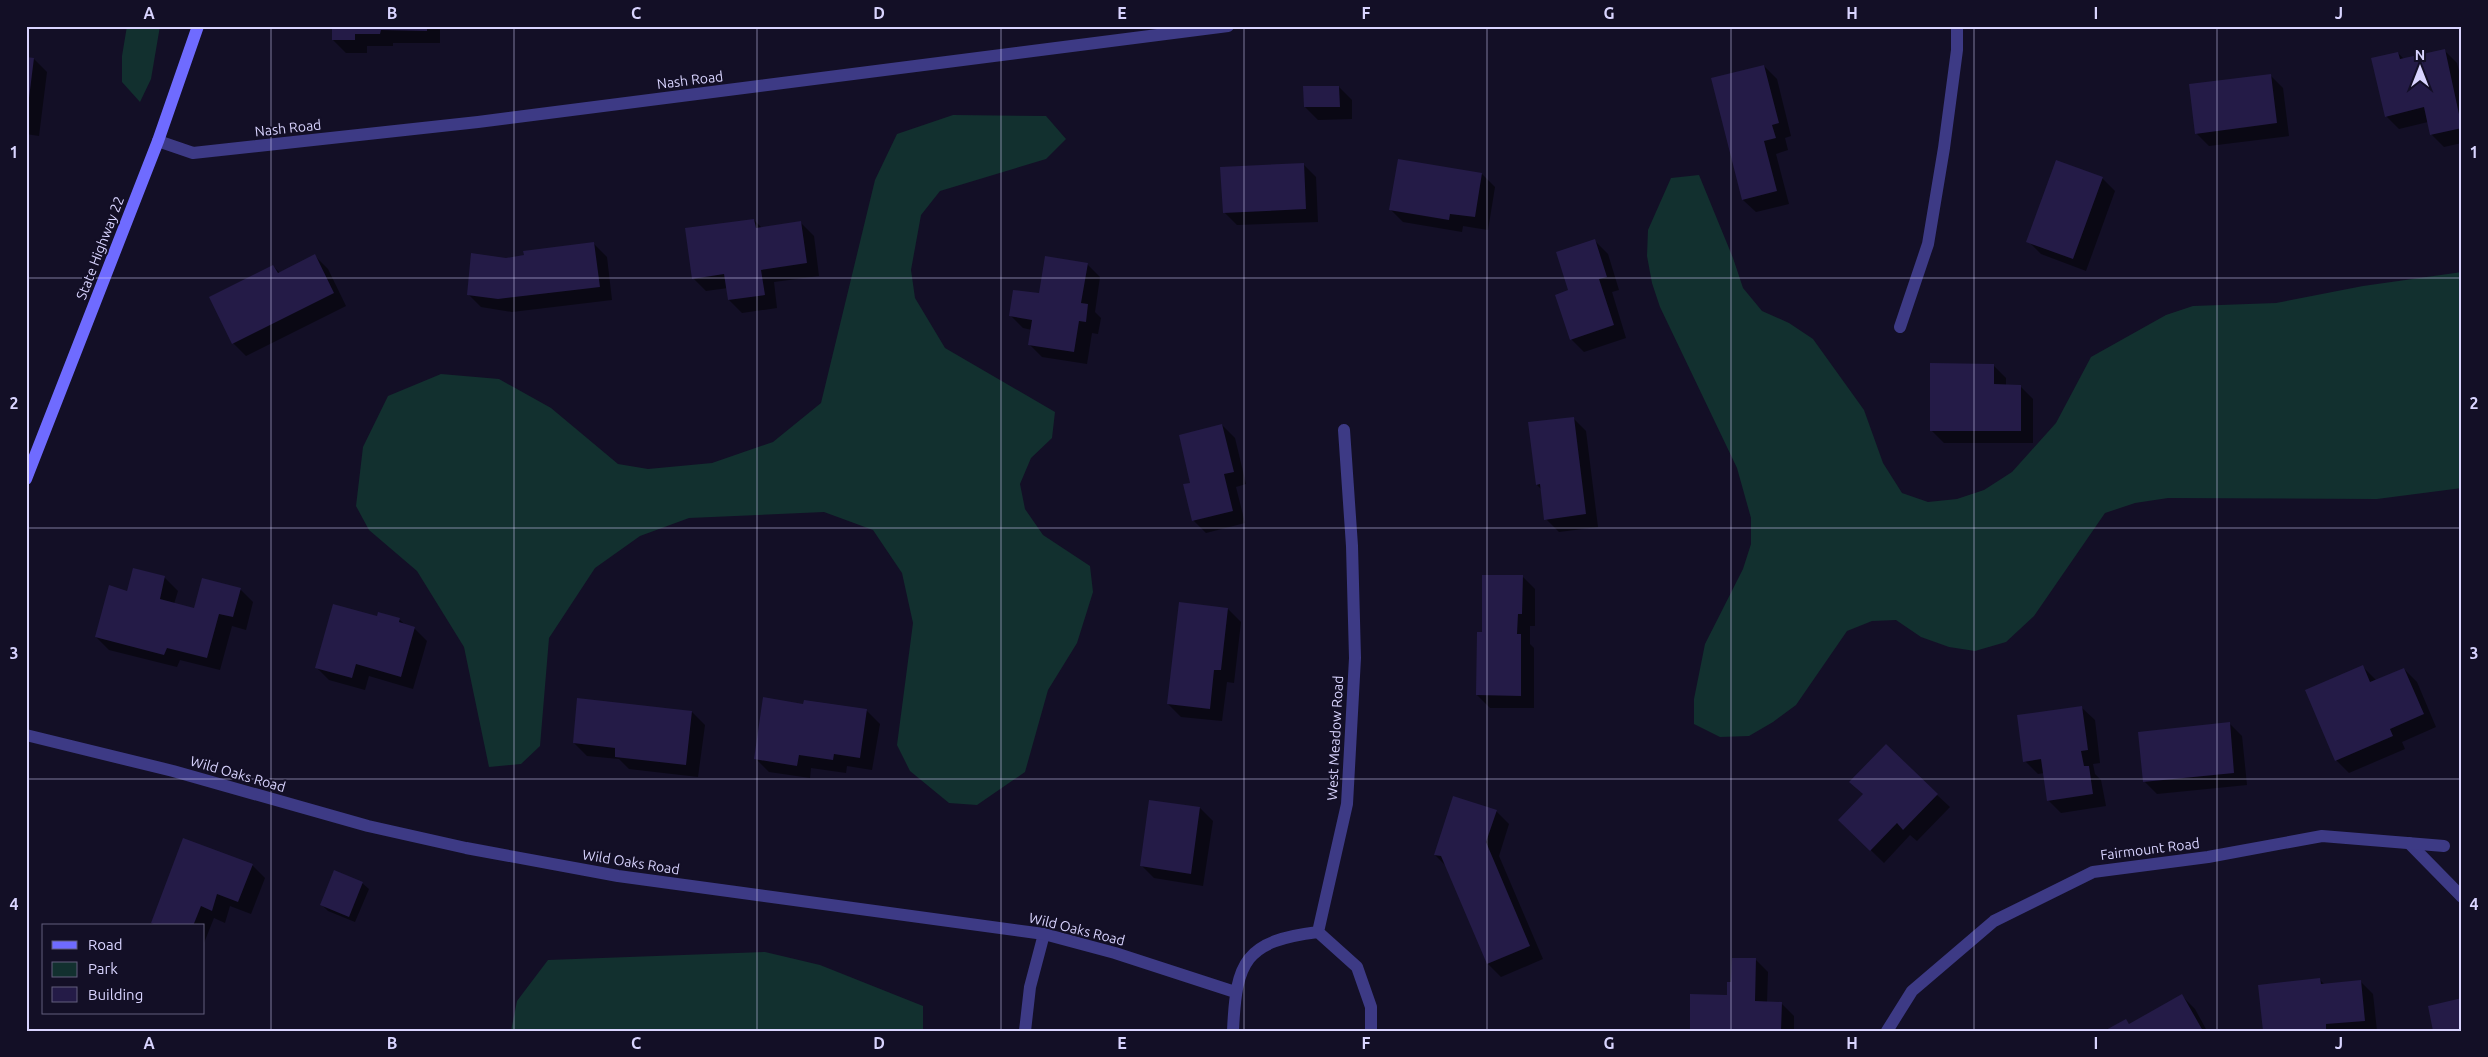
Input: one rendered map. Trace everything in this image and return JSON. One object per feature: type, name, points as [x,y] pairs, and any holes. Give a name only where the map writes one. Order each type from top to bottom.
[{"type":"main road","name":"State Highway 22","points":[[26,479],[158,141],[198,26]]},
{"type":"street","name":"Nash Road","points":[[158,141],[193,153],[478,122],[1228,26]]},
{"type":"street","points":[[1900,327],[1928,244],[1944,148],[1957,50],[1957,26]]},
{"type":"street","name":"West Meadow Road","points":[[1318,932],[1347,804],[1354,687],[1352,546],[1344,430]]},
{"type":"street","name":"Wild Oaks Road","points":[[26,735],[173,771],[368,826],[466,848],[628,878],[1044,934],[1235,992]]},
{"type":"street","name":"Fairmount Road","points":[[1887,1031],[1912,991],[1994,921],[2093,872],[2208,857],[2322,836],[2444,846]]},
{"type":"street","points":[[2409,843],[2462,897]]},
{"type":"street","points":[[1233,1031],[1235,992],[1244,964],[1263,946],[1286,936],[1318,932],[1357,967],[1372,1007],[1371,1031]]},
{"type":"street","points":[[1025,1031],[1030,987],[1044,934]]},
{"type":"green space","points":[[127,26],[160,26],[151,79],[140,102],[122,82],[122,56]]},
{"type":"green space","points":[[953,115],[1046,116],[1066,139],[1046,159],[940,191],[921,215],[911,270],[915,298],[945,348],[1055,412],[1052,438],[1031,458],[1020,484],[1025,509],[1043,535],[1090,566],[1093,592],[1077,643],[1048,690],[1025,772],[977,805],[949,803],[910,771],[897,745],[913,623],[902,573],[873,530],[824,512],[689,518],[640,536],[595,568],[549,638],[540,746],[521,764],[489,767],[464,647],[417,571],[369,530],[356,506],[363,447],[388,396],[441,374],[499,379],[551,408],[618,464],[648,469],[712,463],[773,442],[821,403],[875,180],[897,134]]},
{"type":"green space","points":[[1699,175],[1733,258],[1743,288],[1762,311],[1789,323],[1813,339],[1864,410],[1883,463],[1902,493],[1928,502],[1957,499],[1984,490],[2012,472],[2056,423],[2091,357],[2166,315],[2193,306],[2276,303],[2363,286],[2462,272],[2462,488],[2377,499],[2168,498],[2135,503],[2105,513],[2034,616],[2006,642],[1975,651],[1949,647],[1921,637],[1896,620],[1872,621],[1847,631],[1796,705],[1773,722],[1749,736],[1720,737],[1694,724],[1694,699],[1705,644],[1743,569],[1751,544],[1751,518],[1737,468],[1660,307],[1652,283],[1647,256],[1648,230],[1671,178]]},
{"type":"green space","points":[[765,952],[820,965],[923,1006],[923,1031],[511,1031],[517,1001],[548,960]]},
{"type":"building","points":[[332,26],[427,26],[427,31],[381,30],[380,34],[355,34],[355,40],[332,40]]},
{"type":"building","points":[[2445,49],[2462,128],[2430,135],[2424,107],[2385,117],[2371,58],[2398,52],[2400,59]]},
{"type":"building","points":[[26,57],[34,58],[27,114],[26,114]]},
{"type":"building","points":[[1764,65],[1779,123],[1772,125],[1776,138],[1764,141],[1777,191],[1742,200],[1711,78]]},
{"type":"building","points":[[2271,74],[2277,123],[2195,134],[2189,84]]},
{"type":"building","points":[[1303,86],[1339,86],[1340,107],[1304,107]]},
{"type":"building","points":[[1398,159],[1482,173],[1475,217],[1450,214],[1449,220],[1389,210]]},
{"type":"building","points":[[2056,160],[2103,177],[2073,259],[2026,242]]},
{"type":"building","points":[[1304,163],[1306,209],[1223,213],[1220,167]]},
{"type":"building","points":[[754,219],[756,228],[801,221],[807,263],[761,270],[765,295],[728,300],[724,274],[692,279],[685,228]]},
{"type":"building","points":[[1595,239],[1607,277],[1599,279],[1614,325],[1570,340],[1555,295],[1568,290],[1556,252]]},
{"type":"building","points":[[594,242],[600,287],[498,299],[467,295],[471,253],[506,258],[524,255],[523,251]]},
{"type":"building","points":[[315,254],[334,293],[232,344],[209,297],[273,265],[278,273]]},
{"type":"building","points":[[1045,256],[1088,263],[1081,303],[1088,304],[1086,322],[1079,321],[1074,352],[1028,345],[1032,320],[1009,316],[1013,290],[1039,293]]},
{"type":"building","points":[[1930,363],[1994,364],[1994,384],[2021,385],[2021,431],[1930,431]]},
{"type":"building","points":[[1574,417],[1586,514],[1544,520],[1540,484],[1536,485],[1528,422]]},
{"type":"building","points":[[1222,424],[1234,472],[1224,474],[1233,511],[1192,521],[1183,484],[1190,483],[1179,435]]},
{"type":"building","points":[[133,568],[165,576],[160,599],[194,608],[202,578],[241,588],[233,617],[219,614],[207,658],[167,648],[164,655],[95,637],[109,585],[127,591]]},
{"type":"building","points":[[1482,575],[1523,575],[1522,614],[1518,614],[1517,634],[1521,634],[1521,696],[1476,695],[1477,632],[1482,632]]},
{"type":"building","points":[[1179,602],[1228,608],[1221,670],[1214,670],[1210,709],[1167,704]]},
{"type":"building","points":[[333,604],[377,616],[378,612],[400,618],[399,622],[415,627],[401,677],[356,664],[352,678],[315,668]]},
{"type":"building","points":[[2363,665],[2370,682],[2404,668],[2424,714],[2390,729],[2393,736],[2335,761],[2305,690]]},
{"type":"building","points":[[763,697],[803,704],[804,700],[867,709],[860,758],[834,754],[833,760],[799,755],[797,766],[754,759]]},
{"type":"building","points":[[577,698],[692,711],[686,765],[615,757],[615,748],[573,743]]},
{"type":"building","points":[[2082,706],[2088,750],[2081,751],[2084,766],[2089,766],[2093,794],[2047,801],[2041,759],[2023,762],[2017,715]]},
{"type":"building","points":[[2230,722],[2234,773],[2143,782],[2138,732]]},
{"type":"building","points":[[1886,744],[1938,794],[1903,830],[1897,823],[1870,851],[1838,820],[1863,794],[1849,782]]},
{"type":"building","points":[[1453,796],[1497,810],[1486,842],[1530,946],[1487,964],[1441,856],[1434,855]]},
{"type":"building","points":[[1149,800],[1200,807],[1191,874],[1140,866]]},
{"type":"building","points":[[183,838],[253,864],[238,902],[217,894],[212,911],[201,906],[194,924],[151,923]]},
{"type":"building","points":[[334,870],[363,882],[349,917],[320,905]]},
{"type":"building","points":[[1732,958],[1756,958],[1755,1001],[1782,1002],[1781,1031],[1690,1031],[1690,994],[1727,995],[1727,982],[1731,982]]},
{"type":"building","points":[[2320,978],[2321,984],[2361,980],[2365,1021],[2326,1024],[2326,1030],[2321,1031],[2263,1031],[2258,985]]},
{"type":"building","points":[[2182,994],[2203,1031],[2104,1031],[2126,1019],[2129,1024]]},
{"type":"building","points":[[2462,998],[2462,1031],[2433,1031],[2428,1006]]}]
